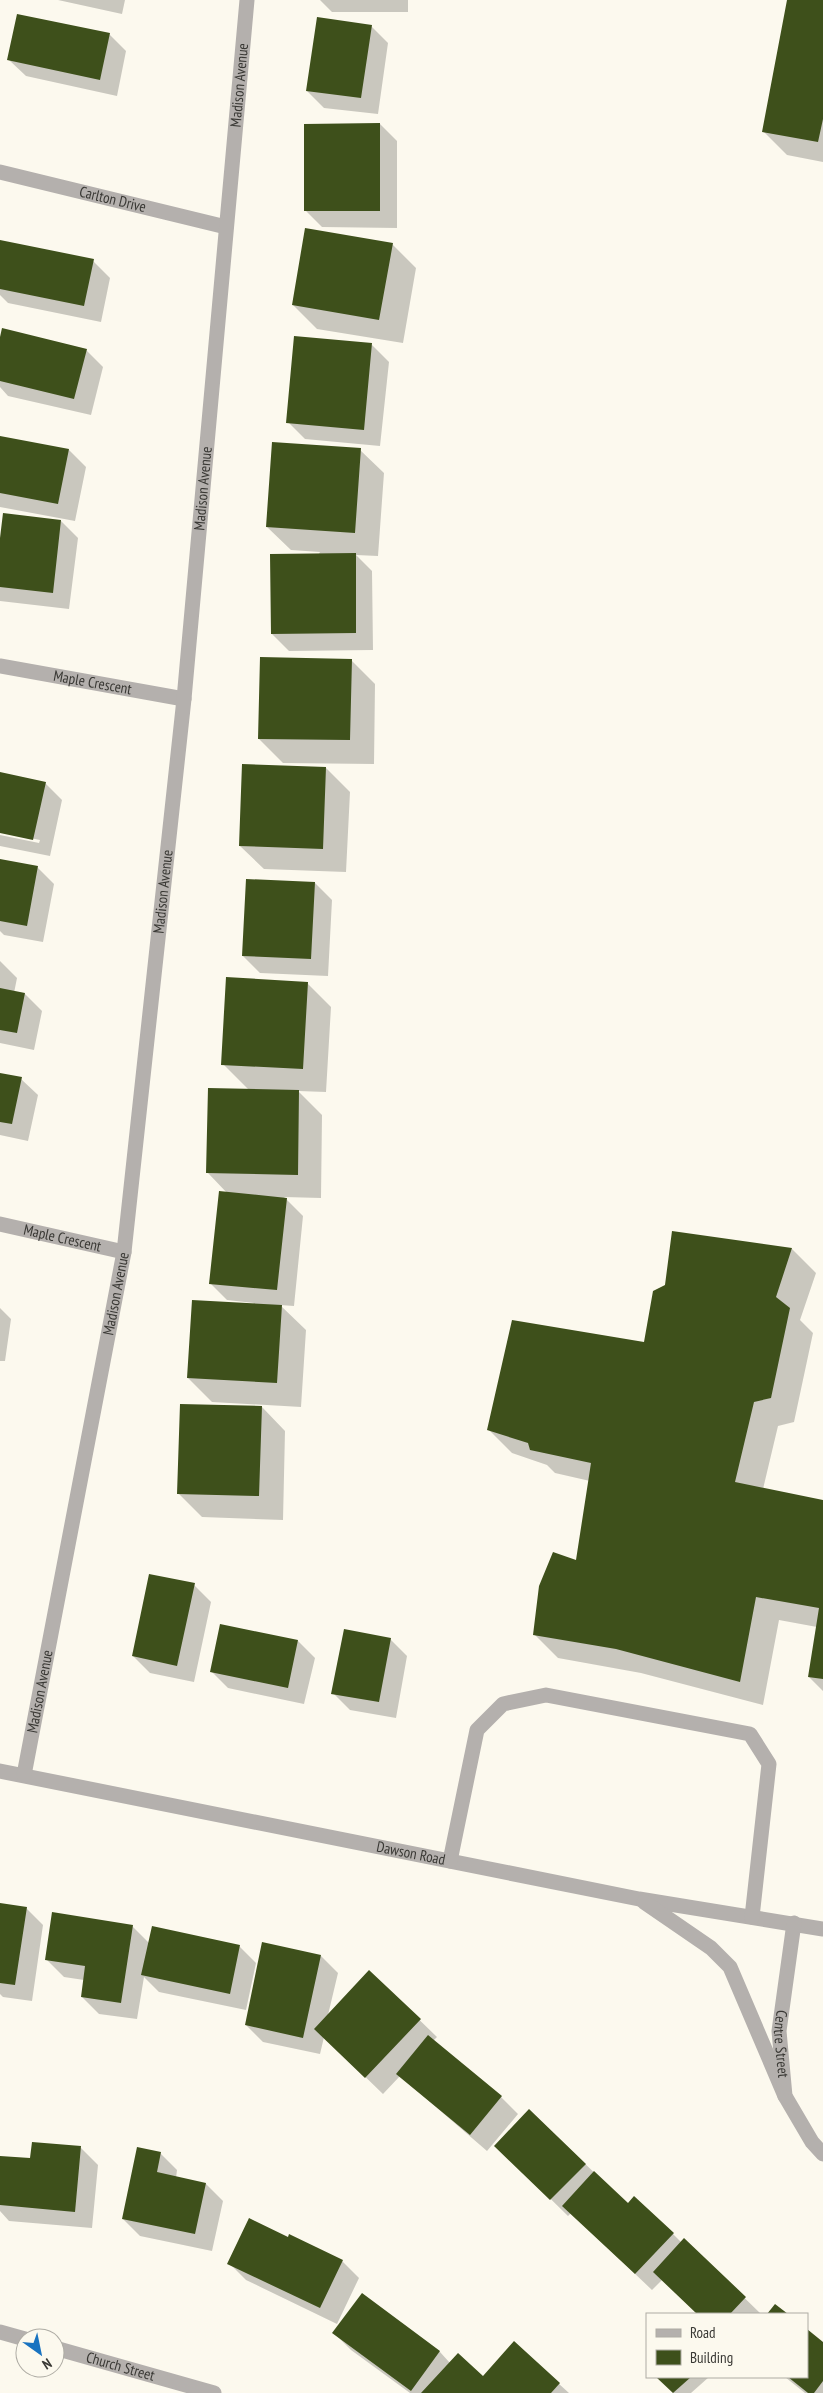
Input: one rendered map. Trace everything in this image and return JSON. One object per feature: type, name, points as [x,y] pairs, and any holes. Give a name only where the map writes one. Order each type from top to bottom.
[{"type":"street","name":"Madison Avenue","points":[[24,1775],[124,1252],[184,699],[246,0]]},
{"type":"street","name":"Carlton Drive","points":[[0,172],[226,227]]},
{"type":"street","name":"Maple Crescent","points":[[0,666],[184,699]]},
{"type":"street","name":"Maple Crescent","points":[[0,1224],[124,1252]]},
{"type":"street","points":[[450,1861],[476,1730],[503,1704],[546,1695],[750,1734],[769,1764],[752,1916]]},
{"type":"street","name":"Dawson Road","points":[[0,1771],[639,1899],[823,1929]]},
{"type":"street","points":[[639,1899],[710,1948],[730,1968],[785,2096]]},
{"type":"street","name":"Centre Street","points":[[794,1923],[779,2031],[785,2096],[812,2142],[823,2154]]},
{"type":"street","points":[[0,2332],[15,2336]]},
{"type":"street","name":"Church Street","points":[[65,2351],[214,2393]]},
{"type":"building","points":[[787,0],[823,0],[823,119],[818,142],[762,132]]},
{"type":"building","points":[[17,14],[110,33],[100,80],[7,60]]},
{"type":"building","points":[[317,17],[372,25],[361,98],[306,91]]},
{"type":"building","points":[[380,123],[380,211],[304,211],[304,124]]},
{"type":"building","points":[[305,228],[393,243],[379,320],[292,305]]},
{"type":"building","points":[[0,240],[94,259],[84,306],[0,289]]},
{"type":"building","points":[[2,328],[87,349],[74,399],[0,381],[0,337]]},
{"type":"building","points":[[294,336],[372,343],[364,430],[286,423]]},
{"type":"building","points":[[0,436],[69,449],[58,504],[0,493]]},
{"type":"building","points":[[272,442],[361,448],[355,533],[266,527]]},
{"type":"building","points":[[3,513],[61,520],[53,593],[0,587],[0,538]]},
{"type":"building","points":[[356,553],[356,633],[271,634],[270,554]]},
{"type":"building","points":[[260,657],[352,659],[350,740],[258,739]]},
{"type":"building","points":[[242,764],[326,767],[323,849],[239,846]]},
{"type":"building","points":[[0,772],[46,782],[33,840],[0,833]]},
{"type":"building","points":[[0,859],[38,866],[27,926],[0,921]]},
{"type":"building","points":[[246,879],[315,882],[311,959],[242,956]]},
{"type":"building","points":[[226,977],[308,982],[303,1069],[221,1065]]},
{"type":"building","points":[[0,988],[25,993],[17,1033],[0,1030]]},
{"type":"building","points":[[0,1073],[22,1077],[12,1124],[0,1122]]},
{"type":"building","points":[[208,1088],[299,1090],[298,1175],[206,1173]]},
{"type":"building","points":[[219,1191],[287,1198],[277,1290],[209,1284]]},
{"type":"building","points":[[672,1231],[792,1248],[776,1297],[790,1308],[771,1398],[754,1402],[735,1482],[823,1500],[823,1679],[808,1677],[819,1608],[756,1597],[740,1682],[616,1649],[533,1635],[539,1586],[553,1552],[576,1560],[591,1463],[530,1450],[528,1443],[487,1430],[512,1320],[644,1342],[653,1291],[665,1285]]},
{"type":"building","points":[[192,1300],[282,1305],[277,1383],[187,1378]]},
{"type":"building","points":[[180,1404],[262,1406],[259,1496],[177,1494]]},
{"type":"building","points":[[149,1574],[195,1583],[177,1666],[132,1656]]},
{"type":"building","points":[[220,1624],[298,1640],[288,1688],[210,1672]]},
{"type":"building","points":[[344,1629],[391,1638],[379,1702],[331,1694]]},
{"type":"building","points":[[0,1903],[27,1907],[15,1985],[0,1983]]},
{"type":"building","points":[[52,1912],[133,1925],[121,2003],[81,1997],[85,1966],[45,1960]]},
{"type":"building","points":[[152,1926],[240,1945],[230,1994],[141,1975]]},
{"type":"building","points":[[262,1942],[321,1955],[303,2038],[245,2025]]},
{"type":"building","points":[[369,1970],[421,2019],[365,2078],[314,2029]]},
{"type":"building","points":[[428,2035],[502,2096],[470,2135],[396,2074]]},
{"type":"building","points":[[529,2109],[586,2164],[550,2200],[494,2146]]},
{"type":"building","points":[[32,2142],[81,2146],[75,2212],[0,2205],[0,2156],[30,2158]]},
{"type":"building","points":[[137,2147],[161,2152],[157,2172],[206,2183],[195,2234],[122,2219]]},
{"type":"building","points":[[594,2171],[628,2203],[634,2196],[674,2233],[635,2274],[562,2206]]},
{"type":"building","points":[[249,2218],[288,2237],[289,2234],[343,2260],[320,2308],[227,2264]]},
{"type":"building","points":[[684,2238],[746,2297],[731,2313],[696,2313],[653,2272]]},
{"type":"building","points":[[362,2293],[440,2351],[411,2391],[332,2333]]},
{"type":"building","points":[[775,2304],[787,2313],[768,2313]]},
{"type":"building","points":[[808,2330],[823,2342],[823,2381],[814,2393],[808,2393],[789,2378],[808,2378]]},
{"type":"building","points":[[514,2341],[560,2383],[551,2393],[421,2393],[458,2353],[483,2376]]},
{"type":"building","points":[[657,2378],[690,2378],[673,2393]]}]
